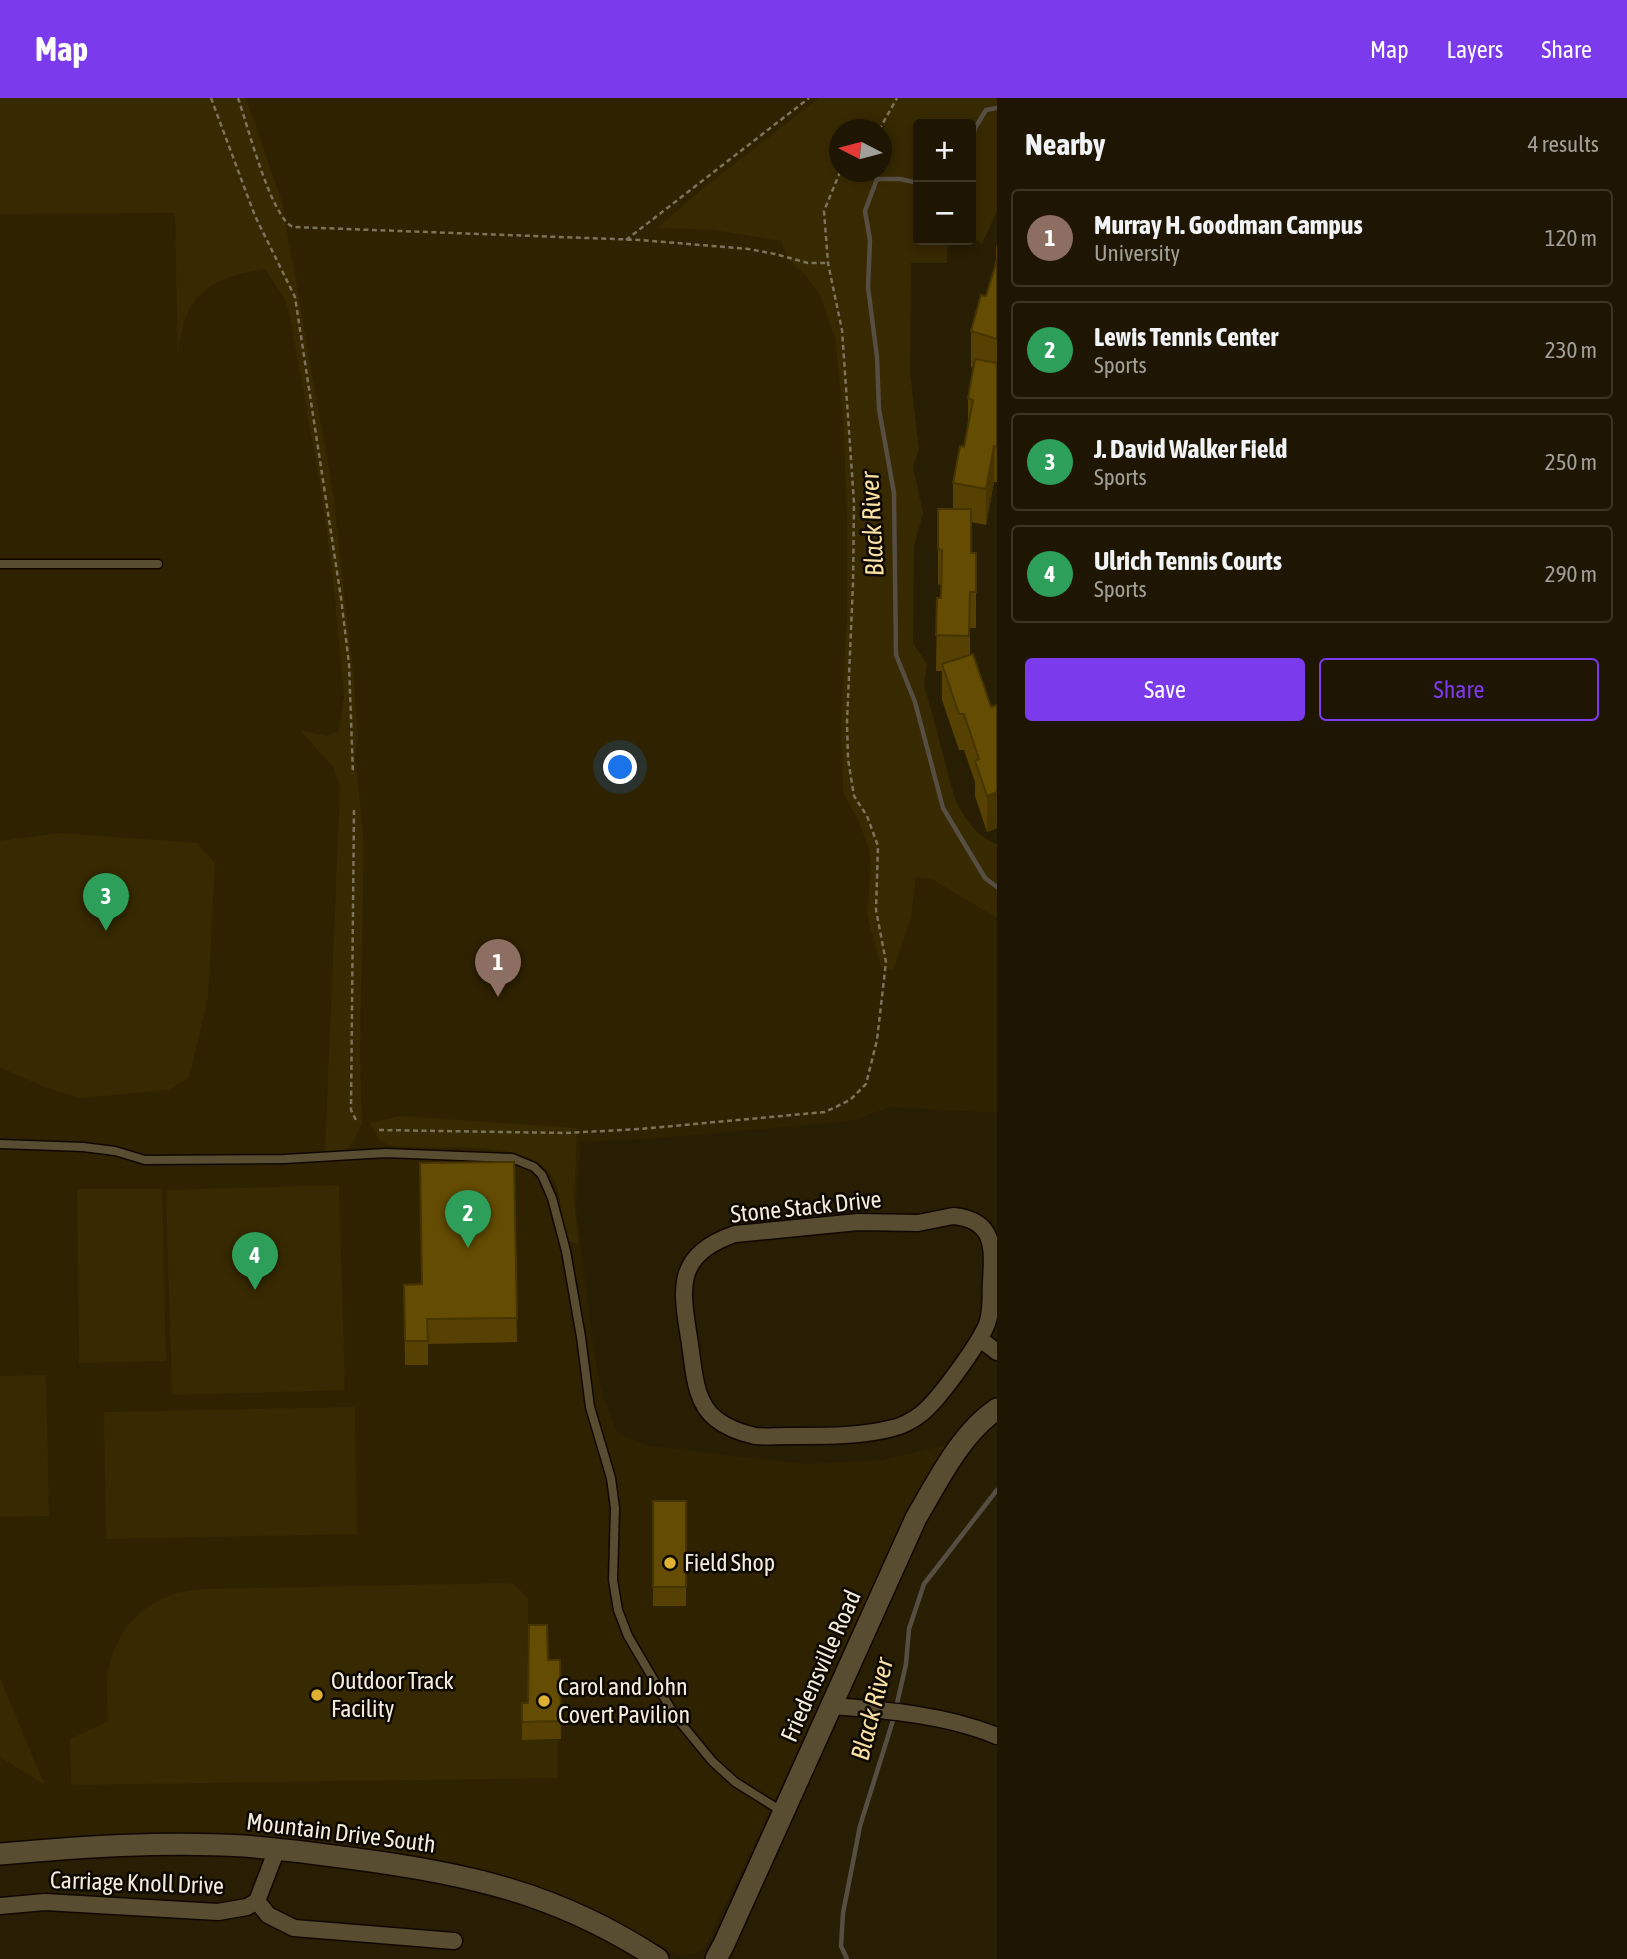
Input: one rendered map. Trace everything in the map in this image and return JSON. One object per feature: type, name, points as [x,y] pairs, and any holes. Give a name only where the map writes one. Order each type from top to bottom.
[{"type":"street","name":"Stone Stack Drive","points":[[953,1216],[967,1217],[984,1227],[991,1244],[993,1261],[993,1307],[980,1339],[935,1400],[922,1413],[895,1428],[830,1435],[755,1436],[733,1429],[715,1419],[704,1406],[691,1357],[684,1292],[685,1277],[690,1263],[701,1250],[716,1240],[735,1234],[858,1222],[918,1223],[953,1216]]},
{"type":"street","points":[[980,1339],[997,1352]]},
{"type":"street","name":"Friedensville Road","points":[[716,1959],[916,1518],[971,1433],[997,1409]]},
{"type":"street","points":[[832,1706],[885,1710],[959,1724],[997,1736]]},
{"type":"street","name":"Mountain Drive South","points":[[0,1854],[96,1846],[169,1844],[277,1849],[393,1863],[475,1878],[548,1901],[587,1917],[658,1959]]},
{"type":"street","name":"Carriage Knoll Drive","points":[[0,1906],[45,1902],[218,1912],[247,1907],[257,1901],[277,1849]]},
{"type":"street","points":[[257,1901],[268,1915],[294,1928],[454,1941]]},
{"type":"lane","points":[[0,564],[158,564]]},
{"type":"lane","points":[[0,1144],[83,1147],[116,1151],[145,1160],[285,1159],[386,1153],[512,1158],[534,1167],[542,1175],[552,1198],[566,1251],[590,1407],[611,1478],[615,1508],[613,1580],[618,1610],[628,1636],[675,1716],[712,1761],[735,1782],[784,1812]]},
{"type":"path","points":[[211,98],[255,216],[295,298],[324,479],[349,664],[352,774]]},
{"type":"path","points":[[239,98],[270,195],[288,225],[626,240],[749,249],[808,263],[828,264]]},
{"type":"path","points":[[626,240],[809,98]]},
{"type":"path","points":[[885,119],[897,98]]},
{"type":"path","points":[[379,1130],[566,1133],[825,1112],[850,1100],[866,1084],[877,1040],[886,961],[876,910],[878,846],[867,817],[854,796],[849,760],[847,722],[854,503],[842,330],[828,264],[824,211],[836,182]]},
{"type":"path","points":[[354,810],[351,1110],[358,1122]]},
{"type":"shaded area","points":[[0,98],[997,98],[976,119],[913,119],[913,139],[900,179],[897,547],[932,770],[997,887],[997,1113],[890,1107],[852,1121],[648,1139],[581,1142],[576,1206],[595,1358],[604,1399],[618,1434],[650,1446],[804,1464],[882,1460],[950,1444],[910,1511],[831,1673],[782,1785],[705,1948],[695,1954],[680,1955],[616,1923],[402,1857],[331,1845],[241,1839],[0,1844]]},
{"type":"shaded area","points":[[0,98],[246,98],[282,202],[333,493],[358,739],[355,755],[364,843],[360,1054],[362,1124],[352,1144],[343,1151],[325,1151],[340,787],[333,767],[300,730],[326,736],[339,731],[344,696],[332,570],[320,484],[289,311],[283,296],[265,269],[226,279],[211,286],[191,307],[184,322],[178,362],[175,213],[0,214]]},
{"type":"shaded area","points":[[819,98],[997,98],[997,211],[982,244],[976,240],[976,119],[913,119],[913,245],[948,245],[947,263],[911,263],[910,374],[919,449],[913,467],[923,513],[914,547],[913,643],[927,664],[924,684],[955,799],[977,831],[997,844],[997,918],[932,879],[916,877],[911,917],[893,970],[881,967],[867,914],[871,865],[869,849],[859,822],[843,793],[841,725],[847,615],[847,521],[843,416],[835,339],[821,297],[807,277],[789,260],[781,241],[715,230],[657,228]]},
{"type":"shaded area","points":[[60,833],[197,843],[215,863],[208,998],[189,1078],[168,1090],[80,1098],[44,1087],[0,1067],[0,841]]},
{"type":"shaded area","points":[[399,1116],[577,1128],[574,1201],[579,1245],[564,1239],[556,1183],[542,1165],[528,1157],[491,1149],[389,1145],[381,1141],[369,1123]]},
{"type":"shaded area","points":[[339,1185],[345,1390],[172,1395],[166,1190]]},
{"type":"shaded area","points":[[77,1189],[162,1189],[166,1361],[79,1363]]},
{"type":"shaded area","points":[[46,1375],[49,1516],[0,1517],[0,1376]]},
{"type":"shaded area","points":[[355,1407],[357,1534],[106,1539],[104,1412]]},
{"type":"shaded area","name":"Outdoor Track Facility","points":[[513,1583],[528,1598],[528,1721],[522,1740],[558,1740],[558,1778],[71,1785],[70,1739],[108,1721],[107,1678],[119,1638],[140,1613],[167,1597],[201,1589]]},
{"type":"shaded area","points":[[0,1678],[42,1779],[45,1780],[43,1784],[0,1757]]},
{"type":"building","points":[[997,260],[997,339],[971,331],[981,295],[986,296]]},
{"type":"building","points":[[975,359],[997,363],[997,447],[994,446],[986,489],[953,483],[960,446],[964,447],[973,400],[968,398]]},
{"type":"building","points":[[938,509],[971,509],[971,553],[976,553],[976,592],[970,592],[969,636],[936,635],[937,598],[941,598],[942,550],[938,549]]},
{"type":"building","points":[[973,654],[991,707],[997,707],[997,792],[987,796],[975,761],[979,759],[964,714],[959,714],[942,664]]},
{"type":"building","points":[[514,1162],[517,1318],[427,1319],[428,1341],[405,1341],[404,1285],[422,1284],[420,1163]]},
{"type":"building","name":"Field Shop","points":[[653,1501],[686,1501],[686,1587],[653,1587]]},
{"type":"building","name":"Carol and John Covert Pavilion","points":[[529,1625],[547,1625],[548,1660],[560,1660],[561,1721],[522,1722],[522,1703],[528,1703]]},
{"type":"waterway","name":"Black River","points":[[976,126],[986,110],[997,108]]},
{"type":"waterway","name":"Black River","points":[[914,182],[877,179],[865,211],[870,240],[868,287],[877,357],[879,409],[894,493],[896,655],[915,702],[943,808],[985,878],[997,887]]},
{"type":"waterway","name":"Black River","points":[[896,1708],[906,1664],[909,1629],[924,1584],[997,1490]]},
{"type":"waterway","name":"Black River","points":[[847,1959],[841,1946],[843,1913],[860,1826],[894,1717]]},
{"type":"place","name":"J. David Walker Field","points":[[106,931]]},
{"type":"place","name":"Murray H. Goodman Campus","points":[[498,997]]},
{"type":"place","name":"Lewis Tennis Center","points":[[468,1248]]},
{"type":"place","name":"Ulrich Tennis Courts","points":[[255,1290]]},
{"type":"place","name":"Field Shop","points":[[670,1563]]},
{"type":"place","name":"Outdoor Track Facility","points":[[317,1695]]},
{"type":"place","name":"Carol and John Covert Pavilion","points":[[544,1701]]}]
